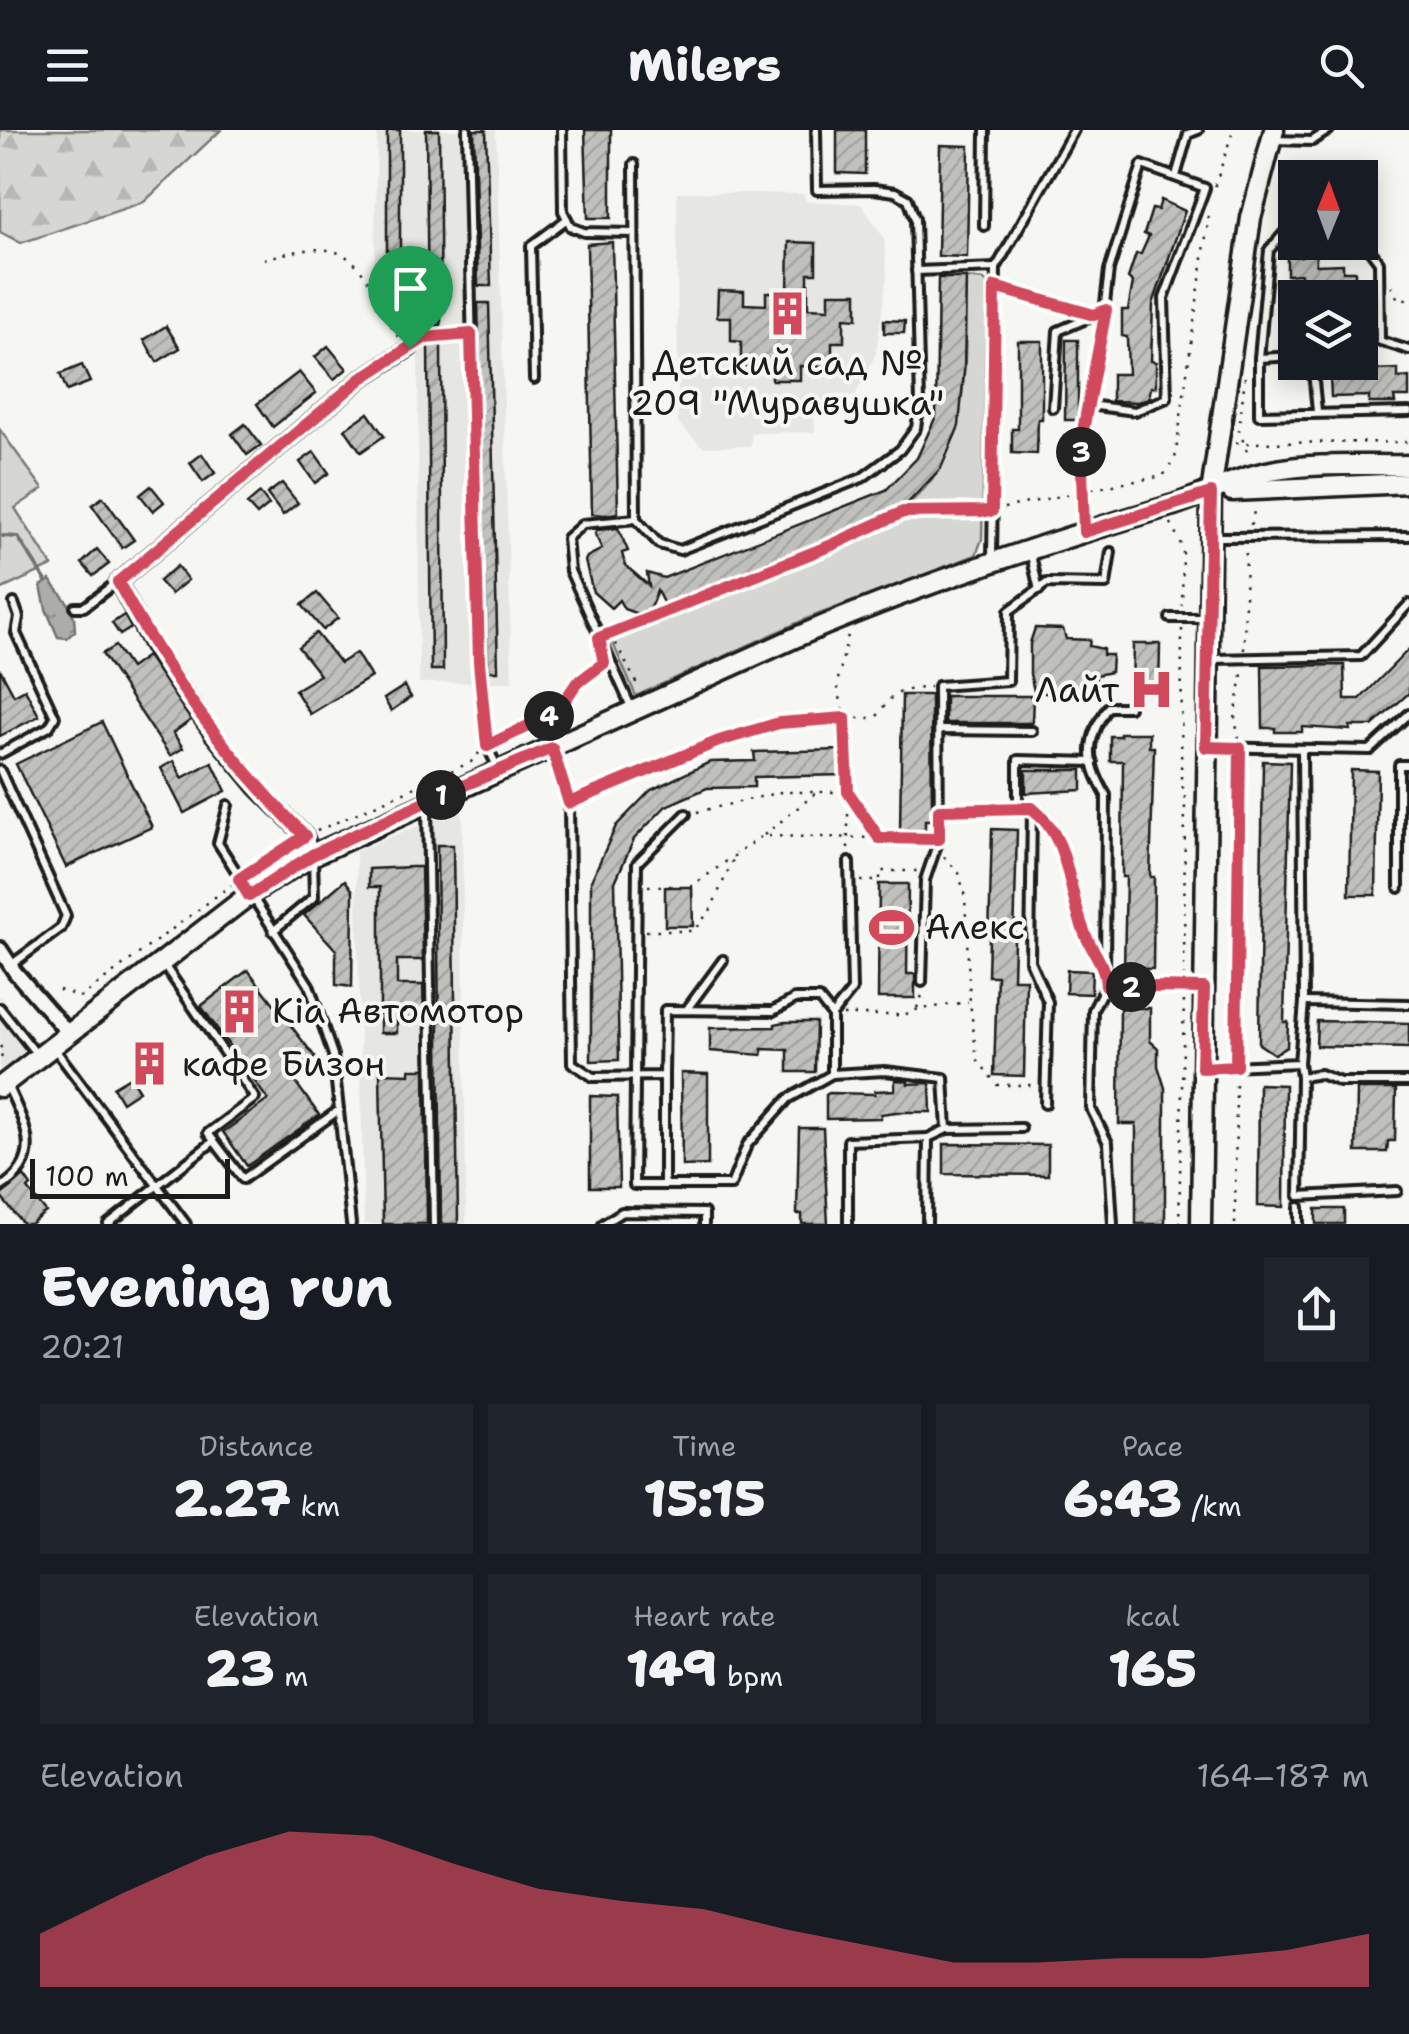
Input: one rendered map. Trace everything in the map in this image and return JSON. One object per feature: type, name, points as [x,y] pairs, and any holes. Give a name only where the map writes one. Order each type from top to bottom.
[{"type":"main road","points":[[1201,1224],[1211,493],[1248,236],[1273,135]]},
{"type":"main road","points":[[3,1085],[162,961],[244,887],[427,801],[877,603],[992,561],[1211,493],[1252,475],[1275,470],[1409,465]]},
{"type":"main road","points":[[1211,493],[1409,483]]},
{"type":"street","points":[[312,855],[305,836],[214,736],[154,648],[118,582],[362,378],[410,348]]},
{"type":"street","points":[[0,949],[69,1034]]},
{"type":"lane","points":[[467,130],[479,662],[487,746],[499,771]]},
{"type":"lane","points":[[562,130],[563,211],[571,227],[584,232],[634,233]]},
{"type":"lane","points":[[634,164],[636,519],[659,544],[680,550],[862,478],[900,450],[916,428],[920,402],[916,219],[908,198],[895,192],[817,190],[816,130]]},
{"type":"lane","points":[[984,226],[985,130]]},
{"type":"lane","points":[[992,561],[996,268],[1074,130]]},
{"type":"lane","points":[[1176,176],[1188,134],[1198,130]]},
{"type":"lane","points":[[1273,135],[1312,141],[1329,130]]},
{"type":"lane","points":[[1084,532],[1081,441],[1106,310],[1109,270],[1142,165],[1204,188],[1164,298],[1167,398],[1135,412],[1089,405]]},
{"type":"lane","points":[[534,379],[531,246],[567,220]]},
{"type":"lane","points":[[1278,240],[1269,250],[1259,415],[1409,412]]},
{"type":"lane","points":[[1379,262],[1380,341],[1409,350]]},
{"type":"lane","points":[[916,271],[996,268]]},
{"type":"lane","points":[[1052,408],[1058,331],[1106,310]]},
{"type":"lane","points":[[410,348],[424,338],[471,334]]},
{"type":"lane","points":[[1260,358],[1278,357]]},
{"type":"lane","points":[[1314,380],[1317,412]]},
{"type":"lane","points":[[634,712],[570,570],[567,538],[583,524],[636,519]]},
{"type":"lane","points":[[1209,537],[1409,536]]},
{"type":"lane","points":[[1029,550],[1039,590]]},
{"type":"lane","points":[[922,982],[925,880],[939,839],[938,686],[1008,681],[1009,611],[1047,583],[1106,584],[1111,552]]},
{"type":"lane","points":[[75,607],[84,607],[118,582]]},
{"type":"lane","points":[[0,754],[49,727],[55,717],[16,633],[19,617],[14,603]]},
{"type":"lane","points":[[1208,658],[1360,656],[1409,604]]},
{"type":"lane","points":[[1170,618],[1208,618]]},
{"type":"lane","points":[[1113,1224],[1108,1143],[1092,1108],[1093,1010],[1106,986],[1106,795],[1094,775],[1089,742],[1108,706],[1129,707]]},
{"type":"lane","points":[[1206,747],[1370,750],[1409,714]]},
{"type":"lane","points":[[569,803],[719,741],[779,723],[845,718]]},
{"type":"lane","points":[[939,730],[1032,731]]},
{"type":"lane","points":[[552,748],[569,803],[572,1063],[594,1078],[664,1076]]},
{"type":"lane","points":[[1302,750],[1304,1002],[1298,1064],[1299,1196],[1396,1192]]},
{"type":"lane","points":[[1018,808],[1018,760],[1093,762]]},
{"type":"lane","points":[[1398,888],[1399,765],[1409,765]]},
{"type":"lane","points":[[0,770],[66,916],[61,928],[10,966]]},
{"type":"lane","points":[[427,801],[434,1224]]},
{"type":"lane","points":[[228,805],[218,843],[309,985],[333,1055],[351,1224]]},
{"type":"lane","points":[[939,810],[1032,808],[1048,821],[1064,851],[1086,936],[1105,967]]},
{"type":"lane","points":[[1032,808],[1030,961],[1048,1002],[1045,1104]]},
{"type":"lane","points":[[686,814],[637,863],[634,1184],[730,1186],[747,1145],[788,1099],[832,1074],[885,1070],[944,1078],[947,1129]]},
{"type":"lane","points":[[273,931],[314,897],[312,855]]},
{"type":"lane","points":[[832,1015],[852,990],[849,862]]},
{"type":"lane","points":[[686,1010],[724,960]]},
{"type":"lane","points":[[162,961],[255,1098],[208,1133],[242,1179],[338,1110]]},
{"type":"lane","points":[[1106,986],[1204,988]]},
{"type":"lane","points":[[664,1185],[665,1010],[773,1012],[795,999],[820,999],[832,1015],[832,1074]]},
{"type":"lane","points":[[1304,1002],[1409,1004]]},
{"type":"lane","points":[[0,1008],[46,1052],[186,1224]]},
{"type":"lane","points":[[1202,1068],[1298,1064]]},
{"type":"lane","points":[[1301,1076],[1320,1074],[1340,1082],[1409,1082]]},
{"type":"lane","points":[[0,1188],[23,1168],[28,1142],[27,1128],[3,1085]]},
{"type":"lane","points":[[848,1224],[848,1141],[928,1138],[947,1129],[1022,1128]]},
{"type":"lane","points":[[927,1224],[928,1138]]},
{"type":"lane","points":[[108,1224],[214,1142]]},
{"type":"lane","points":[[1299,1207],[1299,1224]]},
{"type":"lane","points":[[603,1224],[622,1212],[704,1214],[704,1224]]},
{"type":"path","points":[[599,638],[832,545],[903,512],[992,511],[1163,476],[1171,468],[1177,449],[1212,196],[1233,130]]},
{"type":"path","points":[[264,258],[308,248],[330,248],[354,260],[368,277],[388,320],[410,348]]},
{"type":"path","points":[[1379,262],[1398,299],[1409,299]]},
{"type":"path","points":[[995,287],[1094,315]]},
{"type":"path","points":[[1228,445],[1244,441],[1409,442]]},
{"type":"path","points":[[1244,441],[1248,454]]},
{"type":"path","points":[[1177,449],[1185,448]]},
{"type":"path","points":[[1163,520],[1172,523],[1183,550],[1182,784],[1186,791],[1179,1224]]},
{"type":"path","points":[[1235,1224],[1240,748],[1235,719],[1244,658],[1245,553]]},
{"type":"path","points":[[849,862],[845,718],[837,684],[850,625]]},
{"type":"path","points":[[611,632],[638,686]]},
{"type":"path","points":[[320,829],[470,762],[487,746],[557,712],[576,684],[604,663]]},
{"type":"path","points":[[845,718],[876,718],[890,695],[899,690],[938,686]]},
{"type":"path","points":[[686,814],[782,792],[848,792]]},
{"type":"path","points":[[637,886],[692,886],[818,792]]},
{"type":"path","points":[[848,792],[879,838]]},
{"type":"path","points":[[59,990],[81,997],[244,887],[305,836]]},
{"type":"path","points":[[762,836],[939,839],[966,898],[970,1002],[977,1059],[997,1085],[1046,1085]]},
{"type":"path","points":[[636,931],[693,931],[710,911],[737,851]]},
{"type":"path","points":[[849,881],[880,881],[880,871],[910,871]]},
{"type":"path","points":[[915,1010],[924,998],[922,982]]},
{"type":"path","points":[[832,1015],[904,1015],[970,1002]]},
{"type":"path","points":[[0,1046],[0,1062]]},
{"type":"shaded area","points":[[377,130],[496,130],[512,682],[419,683],[418,330],[374,307]]},
{"type":"shaded area","points":[[677,192],[804,194],[806,201],[861,204],[884,238],[887,275],[876,353],[855,396],[834,394],[834,405],[821,416],[814,414],[815,432],[751,433],[751,446],[703,447],[678,423]]},
{"type":"shaded area","points":[[462,808],[466,1224],[364,1224],[356,851]]},
{"type":"shaded area","points":[[0,995],[32,1046],[0,1071]]},
{"type":"green space","points":[[0,130],[221,130],[144,202],[21,243],[0,232]]},
{"type":"green space","points":[[966,278],[984,280],[987,284],[982,539],[976,555],[806,619],[636,696],[610,637],[631,628],[632,622],[685,603],[683,596],[892,515],[919,494],[939,469],[960,410]]},
{"type":"green space","points":[[0,430],[43,489],[15,508],[52,566],[0,590]]},
{"type":"water","points":[[50,580],[74,617],[75,631],[67,638],[58,637],[46,609],[41,586]]},
{"type":"building","points":[[387,130],[400,130],[400,308],[387,308]]},
{"type":"building","points":[[426,130],[439,130],[441,325],[428,325]]},
{"type":"building","points":[[474,130],[486,130],[491,286],[478,286]]},
{"type":"building","points":[[585,130],[611,130],[611,218],[588,218]]},
{"type":"building","points":[[837,130],[865,130],[865,174],[837,173]]},
{"type":"building","points":[[940,145],[969,146],[967,257],[938,256]]},
{"type":"building","points":[[1161,200],[1185,211],[1153,304],[1151,361],[1156,362],[1156,387],[1151,387],[1149,398],[1138,402],[1112,401],[1112,374],[1128,374],[1122,310],[1128,310],[1133,282],[1128,278],[1136,254],[1141,254],[1149,236],[1144,234],[1152,209],[1158,210]]},
{"type":"building","points":[[612,242],[618,513],[605,515],[592,514],[587,244]]},
{"type":"building","name":"Детский сад № 209 \"Муравушка\"","points":[[789,242],[816,243],[816,273],[808,273],[808,308],[829,309],[829,293],[857,293],[857,319],[844,318],[844,342],[832,342],[832,367],[800,366],[800,380],[772,380],[772,367],[741,366],[741,342],[731,341],[731,317],[717,317],[718,290],[744,291],[744,304],[766,305],[766,292],[788,292]]},
{"type":"building","points":[[1287,260],[1316,260],[1316,265],[1343,264],[1343,271],[1355,271],[1355,280],[1301,280],[1301,274],[1287,275]]},
{"type":"building","points":[[938,278],[966,278],[959,426],[941,468],[903,508],[673,600],[669,614],[657,591],[643,616],[624,609],[619,600],[611,608],[593,592],[585,561],[602,549],[597,530],[618,528],[628,551],[622,553],[625,565],[649,586],[647,573],[664,578],[886,490],[917,458],[936,416]]},
{"type":"building","points":[[478,303],[489,303],[498,671],[488,671]]},
{"type":"building","points":[[884,320],[905,321],[904,333],[884,333]]},
{"type":"building","points":[[166,326],[180,348],[157,362],[144,340]]},
{"type":"building","points":[[1066,340],[1078,340],[1078,420],[1065,420]]},
{"type":"building","points":[[1018,341],[1042,341],[1042,419],[1038,419],[1037,454],[1012,453],[1012,429],[1018,429]]},
{"type":"building","points":[[428,345],[441,345],[443,670],[431,670]]},
{"type":"building","points":[[328,346],[347,369],[334,379],[315,357]]},
{"type":"building","points":[[82,365],[90,382],[67,391],[60,374]]},
{"type":"building","points":[[1398,369],[1398,378],[1409,377],[1409,397],[1394,397],[1395,403],[1369,403],[1369,396],[1331,397],[1330,380],[1378,380],[1378,370]]},
{"type":"building","points":[[299,372],[316,393],[273,427],[257,404]]},
{"type":"building","points":[[368,413],[384,436],[361,452],[345,429]]},
{"type":"building","points":[[245,424],[261,445],[247,455],[232,434]]},
{"type":"building","points":[[314,452],[329,473],[315,483],[300,462]]},
{"type":"building","points":[[202,454],[215,473],[203,482],[190,463]]},
{"type":"building","points":[[282,483],[298,503],[283,515],[267,494]]},
{"type":"building","points":[[151,486],[164,502],[153,511],[140,495]]},
{"type":"building","points":[[260,493],[269,505],[257,515],[247,504]]},
{"type":"building","points":[[103,497],[134,540],[122,548],[92,505]]},
{"type":"building","points":[[97,549],[109,564],[93,576],[82,563]]},
{"type":"building","points":[[177,566],[188,580],[171,594],[159,581]]},
{"type":"building","points":[[317,593],[338,618],[323,630],[302,605]]},
{"type":"building","points":[[124,615],[131,628],[120,635],[112,623]]},
{"type":"building","points":[[1035,628],[1063,629],[1066,639],[1090,640],[1089,646],[1103,649],[1103,655],[1112,655],[1111,672],[1096,675],[1095,696],[1073,698],[1034,691],[1030,643]]},
{"type":"building","points":[[316,633],[340,663],[356,653],[371,677],[310,714],[295,690],[320,675],[298,647]]},
{"type":"building","points":[[1133,644],[1160,644],[1159,694],[1132,694]]},
{"type":"building","points":[[115,646],[130,668],[147,656],[191,720],[173,733],[183,748],[170,756],[102,654]]},
{"type":"building","points":[[1409,649],[1409,693],[1372,726],[1350,726],[1350,730],[1302,727],[1302,732],[1263,728],[1262,666],[1344,665],[1345,699],[1360,699]]},
{"type":"building","points":[[0,669],[14,695],[25,689],[39,716],[0,736]]},
{"type":"building","points":[[404,686],[411,697],[391,711],[384,699]]},
{"type":"building","points":[[902,695],[931,695],[932,820],[925,820],[925,833],[900,833]]},
{"type":"building","points":[[945,696],[1033,696],[1032,723],[945,723]]},
{"type":"building","points":[[102,722],[152,827],[66,867],[16,764]]},
{"type":"building","points":[[1149,733],[1149,747],[1154,747],[1150,877],[1154,877],[1153,969],[1124,968],[1123,761],[1110,761],[1110,736]]},
{"type":"building","points":[[845,750],[846,775],[754,777],[754,787],[707,788],[666,806],[634,839],[615,882],[619,1060],[591,1061],[591,881],[616,826],[651,790],[710,762],[755,761],[754,752]]},
{"type":"building","points":[[174,761],[182,778],[212,762],[226,791],[184,813],[161,768]]},
{"type":"building","points":[[1263,761],[1290,762],[1284,1022],[1288,1022],[1287,1047],[1274,1054],[1259,1044]]},
{"type":"building","points":[[1026,770],[1082,770],[1082,790],[1026,793]]},
{"type":"building","points":[[1351,770],[1378,771],[1376,895],[1349,895]]},
{"type":"building","points":[[992,829],[1017,830],[1013,979],[1026,979],[1024,1076],[994,1075],[997,976],[988,976]]},
{"type":"building","points":[[437,845],[453,845],[458,1224],[441,1224]]},
{"type":"building","points":[[421,867],[423,960],[397,960],[397,985],[423,985],[424,1021],[397,1021],[397,1033],[380,1033],[380,887],[369,887],[369,869]]},
{"type":"building","points":[[345,880],[353,891],[352,987],[336,985],[336,950],[304,915]]},
{"type":"building","points":[[879,884],[908,884],[907,974],[915,974],[915,998],[878,998]]},
{"type":"building","points":[[665,887],[692,887],[693,926],[665,926]]},
{"type":"building","points":[[248,970],[315,1057],[291,1076],[319,1115],[247,1166],[223,1132],[268,1100],[201,1006]]},
{"type":"building","points":[[1067,970],[1092,971],[1091,994],[1066,993]]},
{"type":"building","points":[[1120,1008],[1150,1008],[1150,1041],[1158,1048],[1158,1066],[1165,1088],[1165,1224],[1136,1224],[1136,1124],[1119,1124]]},
{"type":"building","points":[[1317,1021],[1409,1023],[1409,1048],[1316,1046]]},
{"type":"building","points":[[785,1022],[816,1022],[815,1072],[788,1072],[788,1050],[762,1049],[762,1055],[710,1051],[710,1028],[775,1027]]},
{"type":"building","name":"кафе Бизон","points":[[138,1051],[162,1054],[159,1077],[135,1074]]},
{"type":"building","points":[[410,1069],[425,1069],[427,1224],[383,1224],[380,1073],[410,1074]]},
{"type":"building","points":[[681,1073],[708,1074],[708,1165],[682,1166]]},
{"type":"building","points":[[130,1077],[139,1091],[122,1102],[113,1087]]},
{"type":"building","points":[[895,1080],[930,1083],[931,1112],[826,1119],[829,1093],[875,1094],[895,1090]]},
{"type":"building","points":[[1259,1084],[1285,1085],[1284,1207],[1258,1206]]},
{"type":"building","points":[[1357,1089],[1396,1089],[1395,1141],[1388,1141],[1387,1152],[1356,1152]]},
{"type":"building","points":[[590,1096],[617,1097],[619,1187],[590,1187]]},
{"type":"building","points":[[799,1128],[823,1128],[828,1224],[802,1224],[802,1214],[797,1214]]},
{"type":"building","points":[[944,1144],[1048,1145],[1048,1175],[944,1174]]},
{"type":"building","points":[[24,1176],[31,1186],[28,1189],[46,1212],[30,1224],[23,1224],[0,1196]]},
{"type":"building","points":[[1316,1209],[1344,1209],[1344,1224],[1316,1224]]},
{"type":"waterway","points":[[3,536],[18,537],[46,581]]},
{"type":"place","name":"Детский сад № 209 \"Муравушка\"","points":[[787,313]]},
{"type":"place","name":"Лайт","points":[[1152,690]]},
{"type":"place","name":"Алекс","points":[[892,927]]},
{"type":"place","name":"Kia Автомотор","points":[[239,1011]]},
{"type":"place","name":"кафе Бизон","points":[[149,1064]]},
{"type":"route","points":[[995,287],[1094,315],[1106,310],[1081,441],[1084,532],[1211,493],[1206,747],[1240,748],[1236,1066],[1202,1068],[1204,988],[1106,986],[1105,967],[1086,936],[1064,851],[1048,821],[1032,808],[939,810],[939,839],[879,838],[848,792],[845,718],[779,723],[719,741],[569,803],[552,748],[312,855],[249,896],[239,879],[305,836],[214,736],[154,648],[118,582],[362,378],[410,348],[424,338],[471,334],[479,662],[487,746],[557,712],[576,684],[604,663],[599,638],[832,545],[903,512],[992,511],[995,287]]}]
